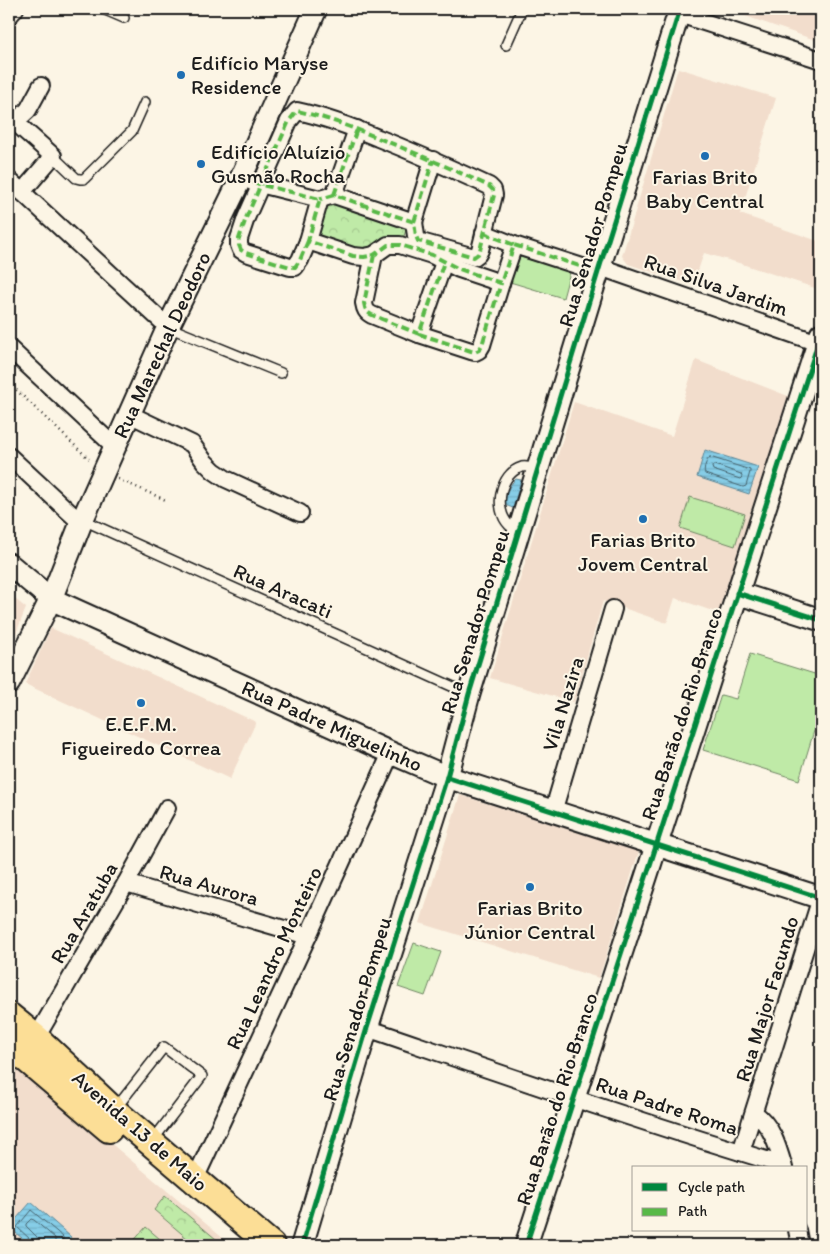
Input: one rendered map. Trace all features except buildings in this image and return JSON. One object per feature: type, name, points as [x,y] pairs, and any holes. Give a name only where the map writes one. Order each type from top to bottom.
[{"type":"main road","name":"Avenida 13 de Maio","points":[[9,1016],[36,1038],[114,1111],[271,1245]]},
{"type":"main road","name":"Avenida 13 de Maio","points":[[9,1044],[246,1245]]},
{"type":"street","points":[[9,16],[15,9]]},
{"type":"street","name":"Rua Marechal Deodoro","points":[[9,682],[51,598],[82,522],[108,475],[115,447],[168,327],[251,181],[316,9]]},
{"type":"street","points":[[679,11],[821,60]]},
{"type":"street","name":"Rua Senador Pompeu","points":[[302,1245],[679,11]]},
{"type":"street","points":[[22,192],[53,156],[12,126],[28,110],[41,86]]},
{"type":"street","points":[[357,129],[300,260],[295,267],[290,267],[241,250],[239,239],[246,218],[251,181],[288,121],[297,111],[357,129],[433,160],[489,186],[493,190],[494,200],[480,250],[474,256],[418,241],[414,222],[433,160]]},
{"type":"street","points":[[9,180],[168,327]]},
{"type":"street","points":[[251,181],[327,197],[414,222]]},
{"type":"street","name":"Rua Silva Jardim","points":[[484,233],[514,245],[599,269],[820,339]]},
{"type":"street","points":[[308,241],[353,256],[364,257],[374,255],[388,245],[400,245],[432,255],[460,269],[501,283]]},
{"type":"street","points":[[374,255],[364,303],[364,308],[367,312],[419,334],[475,352],[482,345],[514,245]]},
{"type":"street","points":[[419,334],[444,262]]},
{"type":"street","name":"Rua Barão do Rio Branco","points":[[526,1245],[820,339]]},
{"type":"street","points":[[9,348],[115,447]]},
{"type":"street","points":[[129,414],[192,444],[204,461],[226,479],[300,513]]},
{"type":"street","points":[[9,456],[82,522]]},
{"type":"street","name":"Rua Padre Miguelinho","points":[[9,564],[51,598],[391,754],[446,777],[821,898]]},
{"type":"street","points":[[737,594],[821,620]]},
{"type":"street","name":"Vila Nazira","points":[[553,812],[613,609]]},
{"type":"street","name":"Rua Leandro Monteiro","points":[[195,1179],[391,754]]},
{"type":"street","name":"Rua Aratuba","points":[[36,1038],[167,808]]},
{"type":"street","name":"Rua Aurora","points":[[126,883],[308,936]]},
{"type":"street","name":"Rua Major Facundo","points":[[741,1152],[821,898]]},
{"type":"street","name":"Rua Padre Roma","points":[[367,1028],[784,1166]]},
{"type":"street","name":"Rua Major Facundo","points":[[754,1113],[762,1118],[769,1127],[784,1166]]},
{"type":"street","points":[[798,1232],[800,1245]]},
{"type":"lane","points":[[102,9],[124,18]]},
{"type":"lane","points":[[506,45],[522,9]]},
{"type":"lane","points":[[53,156],[76,178],[84,179],[132,131],[145,102]]},
{"type":"lane","points":[[168,327],[281,373]]},
{"type":"lane","points":[[519,531],[509,526],[502,513],[500,499],[504,483],[520,467],[527,466],[538,469]]},
{"type":"lane","name":"Rua Aracati","points":[[82,522],[469,694]]},
{"type":"lane","points":[[114,1111],[164,1047],[202,1076],[151,1142]]},
{"type":"path","points":[[9,383],[108,475],[168,501]]},
{"type":"shaded area","points":[[725,9],[821,9],[821,42]]},
{"type":"shaded area","name":"Farias Brito Baby Central","points":[[678,68],[776,98],[740,214],[821,242],[821,290],[704,253],[693,285],[628,264],[622,256]]},
{"type":"shaded area","name":"Farias Brito Jovem Central","points":[[696,360],[788,396],[718,613],[675,598],[667,623],[603,601],[574,702],[490,678],[574,402],[672,436]]},
{"type":"shaded area","points":[[9,594],[26,608],[9,651]]},
{"type":"shaded area","name":"E.E.F.M. Figueiredo Correa","points":[[51,628],[256,722],[230,779],[25,684]]},
{"type":"shaded area","name":"Farias Brito Júnior Central","points":[[460,795],[639,851],[599,978],[420,923]]},
{"type":"shaded area","points":[[9,1057],[231,1245],[9,1245]]},
{"type":"green space","points":[[329,199],[408,224],[403,239],[369,251],[318,237]]},
{"type":"green space","points":[[518,256],[570,272],[563,298],[510,282]]},
{"type":"green space","points":[[690,497],[745,514],[735,546],[680,528]]},
{"type":"green space","points":[[750,654],[821,676],[821,708],[799,780],[703,750],[721,695],[736,699]]},
{"type":"green space","points":[[414,943],[441,952],[425,996],[398,987]]},
{"type":"green space","points":[[165,1196],[223,1245],[195,1245],[154,1210]]},
{"type":"green space","points":[[146,1227],[167,1245],[130,1245]]},
{"type":"water","points":[[705,450],[758,467],[749,494],[697,477]]},
{"type":"water","points":[[516,479],[521,480],[513,508],[505,505],[508,490]]},
{"type":"water","points":[[31,1202],[71,1237],[65,1245],[30,1245],[9,1227]]},
{"type":"marked path","points":[[308,241],[295,267],[246,253],[241,250],[239,245],[239,239],[246,218],[289,121],[297,111],[348,126],[420,155],[489,186],[493,190],[494,195],[480,250],[474,257],[418,241],[414,222],[334,195],[320,199]]},
{"type":"marked path","points":[[334,195],[357,129]]},
{"type":"marked path","points":[[414,222],[433,160]]},
{"type":"marked path","points":[[241,178],[320,199],[308,241],[353,256],[364,257],[374,255],[388,245],[400,245],[432,255],[459,269],[501,283],[514,245],[598,272]]},
{"type":"marked path","points":[[484,233],[514,245]]},
{"type":"marked path","points":[[374,255],[364,303],[366,310],[372,315],[419,334],[444,262]]},
{"type":"marked path","points":[[419,334],[471,351],[479,350],[501,283]]},
{"type":"cycle path","points":[[302,1245],[367,1028],[447,777],[469,694],[680,9]]},
{"type":"cycle path","points":[[526,1245],[821,334]]},
{"type":"cycle path","points":[[737,593],[821,620]]},
{"type":"cycle path","points":[[447,777],[821,898]]},
{"type":"place","name":"Edifício Maryse Residence","points":[[181,75]]},
{"type":"place","name":"Farias Brito Baby Central","points":[[705,156]]},
{"type":"place","name":"Edifício Aluízio Gusmão Rocha","points":[[201,164]]},
{"type":"place","name":"Farias Brito Jovem Central","points":[[643,519]]},
{"type":"place","name":"E.E.F.M. Figueiredo Correa","points":[[141,703]]},
{"type":"place","name":"Farias Brito Júnior Central","points":[[530,887]]}]
